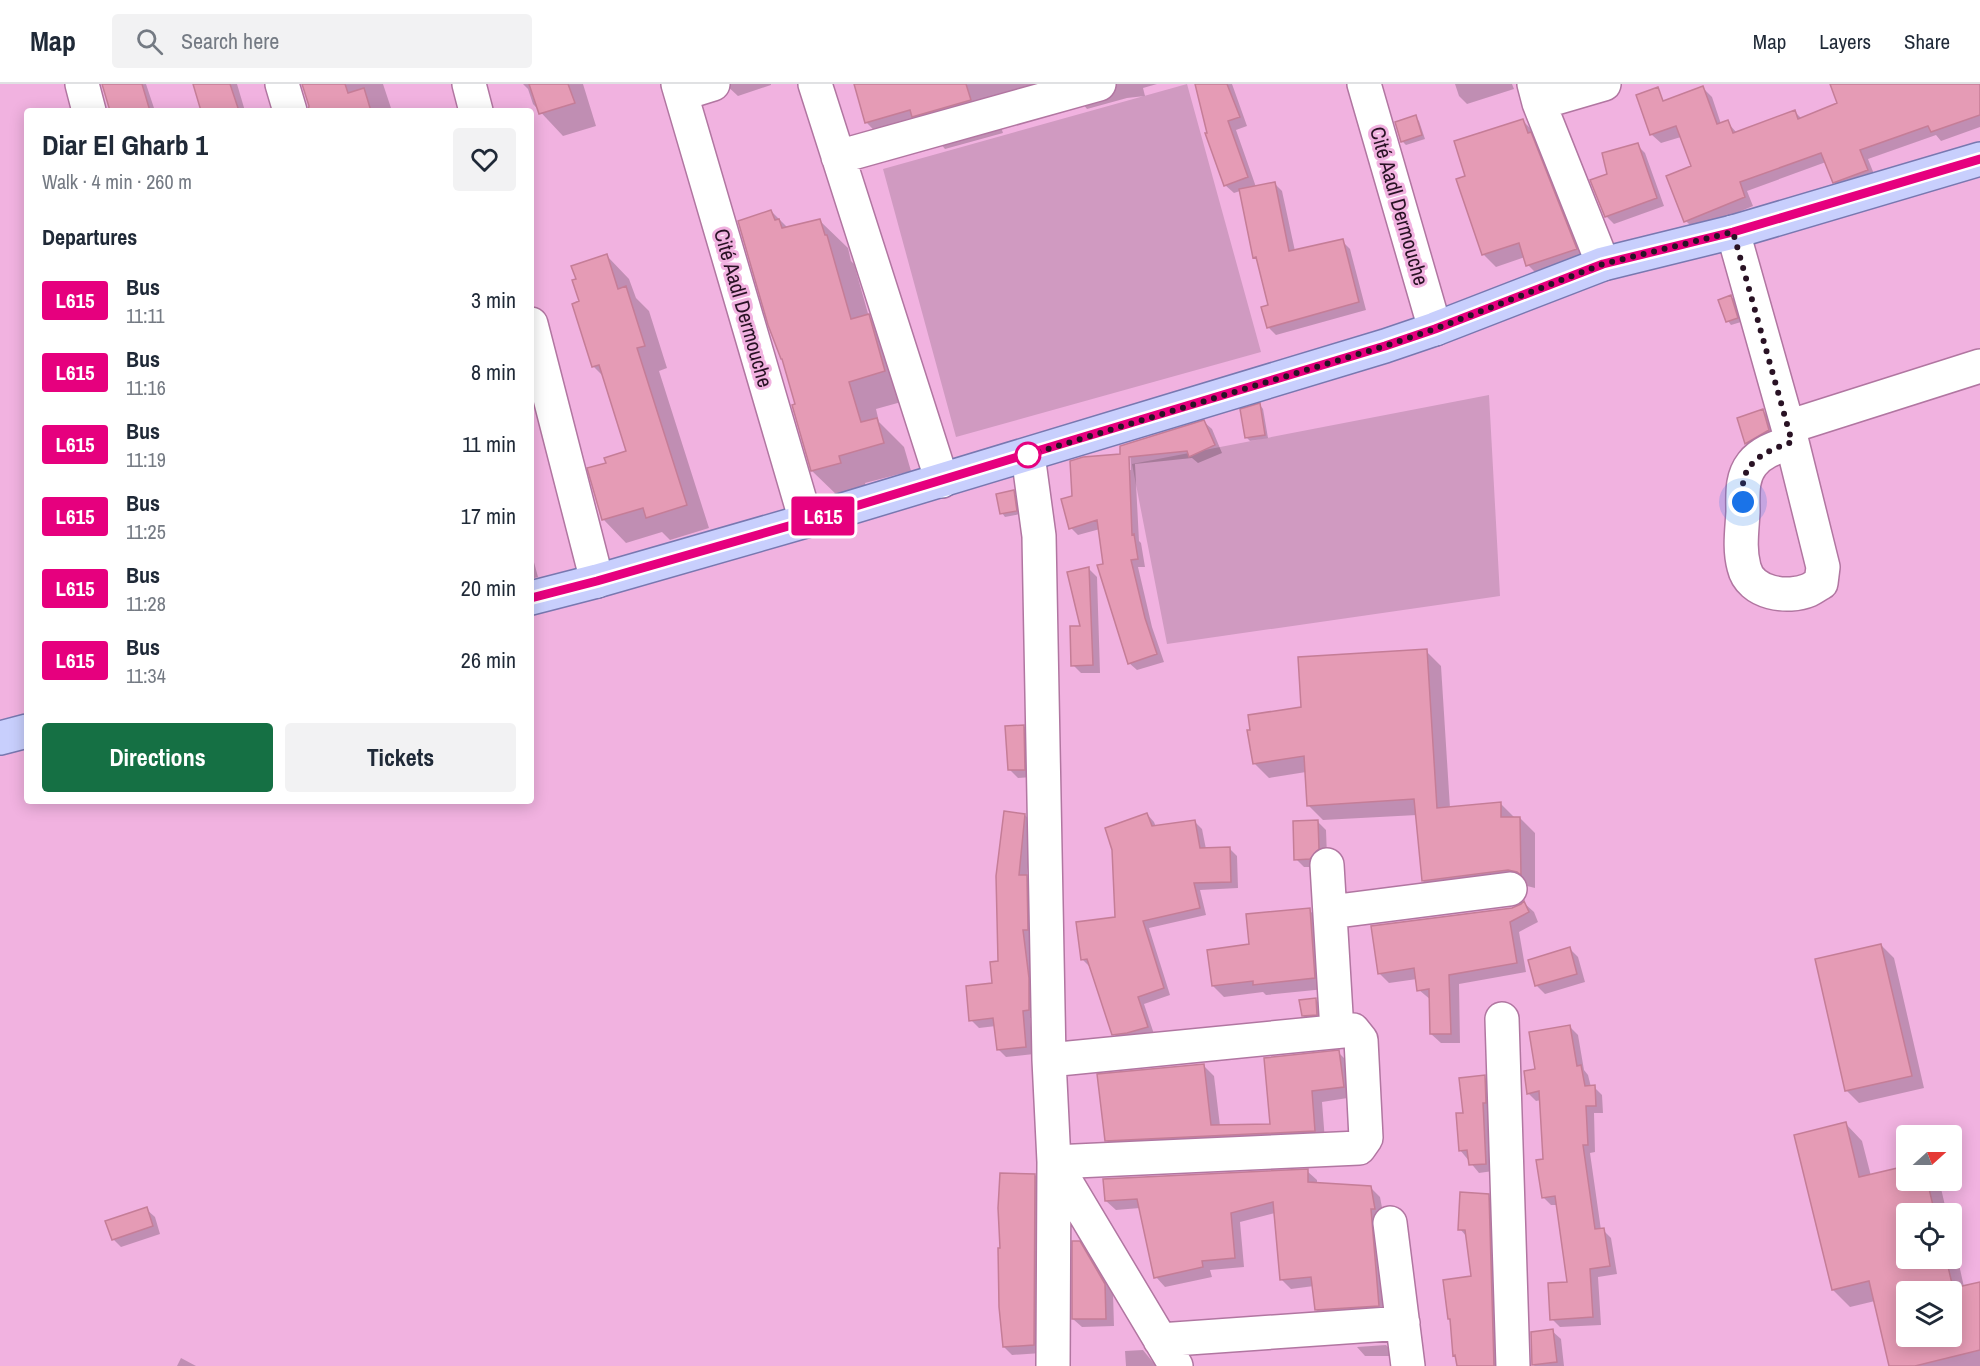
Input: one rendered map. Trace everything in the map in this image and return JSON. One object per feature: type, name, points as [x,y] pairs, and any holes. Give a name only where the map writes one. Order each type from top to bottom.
[{"type":"main road","points":[[534,597],[942,481],[1385,346],[1603,264],[1733,232],[1980,159]]},
{"type":"main road","points":[[0,738],[24,732]]},
{"type":"street","points":[[82,84],[88,108]]},
{"type":"street","points":[[282,84],[289,108]]},
{"type":"street","points":[[469,84],[475,108]]},
{"type":"street","name":"Cité Aadl Dermouche","points":[[713,84],[680,89],[806,521]]},
{"type":"street","points":[[815,84],[942,481]]},
{"type":"street","points":[[838,157],[1099,84]]},
{"type":"street","name":"Cité Aadl Dermouche","points":[[1364,84],[1435,329]]},
{"type":"street","points":[[1603,264],[1537,93],[1604,84]]},
{"type":"street","points":[[1733,232],[1790,435],[1980,366]]},
{"type":"street","points":[[534,336],[597,581]]},
{"type":"street","points":[[1028,455],[1039,536],[1049,1060],[1054,1162],[1053,1366]]},
{"type":"street","points":[[1327,865],[1337,1030]]},
{"type":"street","points":[[1330,912],[1510,889]]},
{"type":"street","points":[[1502,1019],[1513,1366]]},
{"type":"street","points":[[1049,1060],[1353,1030],[1361,1040],[1366,1138],[1359,1148],[1054,1162]]},
{"type":"street","points":[[1054,1162],[1168,1353],[1403,1323]]},
{"type":"street","points":[[1390,1223],[1408,1366]]},
{"type":"shaded area","points":[[1187,84],[1261,352],[956,437],[883,169]]},
{"type":"shaded area","points":[[1489,395],[1500,596],[1167,644],[1132,464]]},
{"type":"building","points":[[102,84],[142,84],[149,108],[109,108]]},
{"type":"building","points":[[193,84],[230,84],[238,108],[200,108]]},
{"type":"building","points":[[302,84],[345,84],[348,93],[364,88],[370,108],[309,108]]},
{"type":"building","points":[[529,84],[568,84],[575,103],[539,114]]},
{"type":"building","points":[[854,84],[966,84],[971,100],[912,117],[910,110],[865,123]]},
{"type":"building","points":[[1195,84],[1227,84],[1240,117],[1228,121],[1248,177],[1224,186],[1205,133],[1207,133]]},
{"type":"building","points":[[1830,84],[1980,84],[1980,115],[1931,132],[1928,126],[1860,150],[1868,170],[1833,183],[1821,153],[1740,182],[1745,197],[1684,222],[1666,176],[1691,166],[1676,126],[1650,135],[1636,95],[1658,87],[1663,101],[1703,86],[1717,124],[1728,120],[1733,133],[1795,110],[1798,119],[1837,103]]},
{"type":"building","points":[[1416,115],[1422,135],[1401,142],[1395,122]]},
{"type":"building","points":[[1523,119],[1528,133],[1531,132],[1577,249],[1526,266],[1519,243],[1482,255],[1456,179],[1465,176],[1454,141]]},
{"type":"building","points":[[1638,143],[1657,198],[1605,217],[1590,180],[1607,174],[1602,153]]},
{"type":"building","points":[[1275,182],[1289,251],[1343,239],[1359,302],[1267,328],[1261,307],[1268,305],[1256,257],[1253,258],[1239,189]]},
{"type":"building","points":[[771,210],[775,220],[779,219],[782,228],[820,219],[825,235],[827,235],[851,319],[869,314],[885,371],[849,382],[861,422],[877,418],[884,443],[839,456],[841,463],[811,471],[792,405],[795,404],[782,359],[768,325],[738,221]]},
{"type":"building","points":[[607,254],[618,289],[626,286],[645,346],[637,348],[687,505],[646,518],[643,508],[602,520],[587,468],[606,463],[604,458],[626,451],[599,365],[592,367],[572,304],[579,301],[572,280],[576,279],[571,266]]},
{"type":"building","points":[[1731,295],[1738,318],[1726,322],[1718,300]]},
{"type":"building","points":[[1260,403],[1265,435],[1245,438],[1240,409]]},
{"type":"building","points":[[1763,409],[1769,430],[1745,444],[1737,418]]},
{"type":"building","points":[[1204,420],[1215,445],[1189,457],[1187,451],[1129,457],[1132,535],[1134,534],[1138,559],[1131,560],[1145,618],[1157,654],[1128,664],[1097,565],[1103,564],[1097,520],[1069,529],[1061,499],[1072,496],[1070,461],[1083,457],[1120,454],[1120,446]]},
{"type":"building","points":[[1014,490],[1017,511],[1000,514],[996,494]]},
{"type":"building","points":[[1089,567],[1093,665],[1071,666],[1070,626],[1080,626],[1067,572]]},
{"type":"building","points":[[1427,649],[1437,808],[1501,802],[1501,817],[1520,817],[1521,875],[1508,870],[1422,881],[1414,799],[1307,806],[1304,756],[1253,764],[1247,730],[1250,730],[1248,715],[1301,707],[1298,657]]},
{"type":"building","points":[[1024,725],[1025,770],[1008,770],[1005,726]]},
{"type":"building","points":[[1004,811],[1025,814],[1019,875],[1027,875],[1028,930],[1023,930],[1029,978],[1029,1010],[1023,1011],[1026,1047],[997,1050],[993,1018],[969,1021],[966,986],[992,983],[990,962],[998,961],[996,876]]},
{"type":"building","points":[[1147,813],[1152,826],[1195,820],[1200,848],[1230,847],[1231,882],[1194,883],[1200,908],[1143,921],[1164,988],[1138,997],[1148,1027],[1112,1035],[1087,959],[1081,960],[1076,922],[1115,917],[1112,850],[1105,828]]},
{"type":"building","points":[[1318,820],[1319,849],[1310,859],[1294,860],[1293,821]]},
{"type":"building","points":[[1524,901],[1529,912],[1510,922],[1517,963],[1449,975],[1451,1034],[1430,1034],[1429,989],[1417,991],[1414,968],[1378,974],[1371,926],[1512,908]]},
{"type":"building","points":[[1310,908],[1315,978],[1253,985],[1253,981],[1212,986],[1207,950],[1249,944],[1246,914]]},
{"type":"building","points":[[1881,944],[1912,1076],[1845,1091],[1815,959]]},
{"type":"building","points":[[1570,947],[1577,974],[1535,986],[1528,960]]},
{"type":"building","points":[[1316,998],[1317,1015],[1302,1016],[1299,1000]]},
{"type":"building","points":[[1570,1025],[1577,1066],[1581,1065],[1585,1086],[1595,1085],[1596,1106],[1586,1106],[1588,1145],[1583,1145],[1595,1229],[1604,1228],[1610,1266],[1590,1269],[1593,1317],[1550,1320],[1548,1283],[1567,1282],[1555,1196],[1542,1198],[1536,1160],[1543,1159],[1539,1091],[1527,1094],[1524,1071],[1535,1069],[1529,1032]]},
{"type":"building","points":[[1339,1050],[1344,1087],[1312,1091],[1315,1131],[1105,1141],[1097,1074],[1204,1064],[1211,1125],[1270,1124],[1264,1058]]},
{"type":"building","points":[[1485,1075],[1486,1103],[1483,1103],[1486,1164],[1469,1165],[1467,1150],[1459,1151],[1456,1113],[1463,1113],[1459,1078]]},
{"type":"building","points":[[1846,1122],[1859,1177],[1896,1168],[1896,1191],[1930,1191],[1932,1203],[1896,1203],[1896,1269],[1949,1269],[1951,1281],[1896,1281],[1896,1347],[1962,1347],[1962,1286],[1980,1282],[1980,1350],[1915,1366],[1889,1366],[1869,1281],[1832,1290],[1794,1135]]},
{"type":"building","points":[[1308,1169],[1308,1182],[1371,1186],[1375,1209],[1371,1209],[1379,1306],[1315,1310],[1311,1277],[1280,1280],[1273,1202],[1231,1213],[1235,1258],[1202,1261],[1203,1267],[1154,1278],[1137,1199],[1105,1201],[1103,1179]]},
{"type":"building","points":[[1000,1173],[1035,1174],[1034,1345],[1003,1347],[999,1307]]},
{"type":"building","points":[[1460,1192],[1489,1194],[1494,1366],[1457,1366],[1455,1355],[1453,1356],[1450,1319],[1448,1319],[1443,1280],[1471,1276],[1465,1230],[1458,1230]]},
{"type":"building","points":[[147,1207],[153,1226],[112,1240],[105,1221]]},
{"type":"building","points":[[1072,1241],[1080,1241],[1105,1284],[1106,1319],[1072,1319]]},
{"type":"building","points":[[1553,1329],[1557,1362],[1532,1365],[1531,1332]]},
{"type":"bus line","name":"L615","points":[[534,597],[806,521],[1385,346],[1603,264],[1733,232],[1980,159]]},
{"type":"route","points":[[1028,455],[1385,346],[1603,264],[1733,232],[1792,442],[1766,452],[1753,463],[1744,479],[1743,502]]}]
